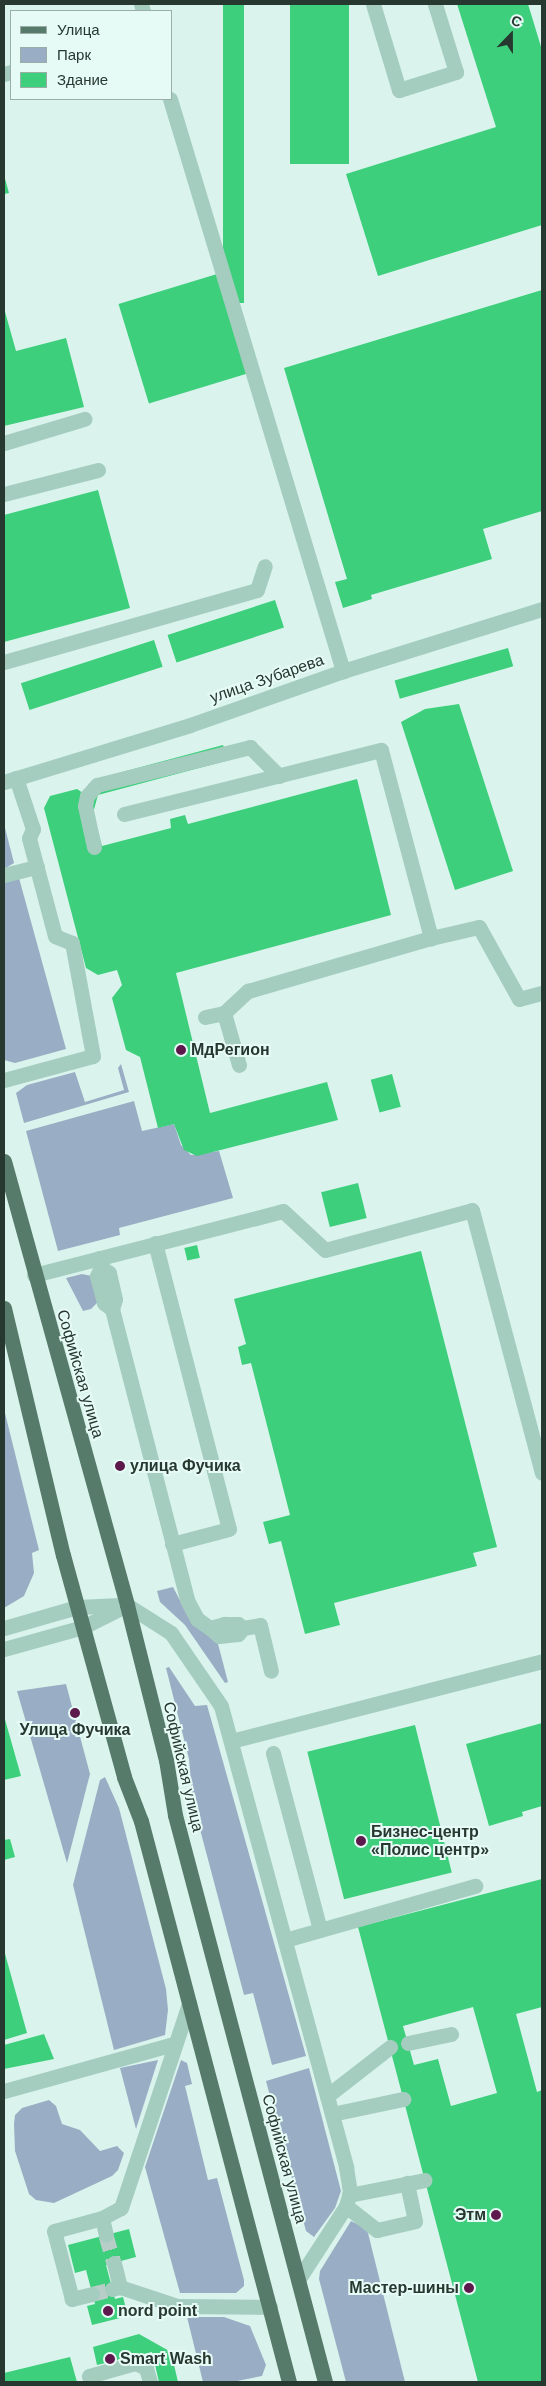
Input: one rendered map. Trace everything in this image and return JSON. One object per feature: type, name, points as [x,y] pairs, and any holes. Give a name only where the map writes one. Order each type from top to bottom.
[{"type":"main road","name":"Софийская улица","points":[[4,1161],[34,1275],[127,1605],[166,1760],[175,1815],[325,2382]]},
{"type":"main road","points":[[4,1308],[77,1607],[124,1777],[141,1821],[270,2307],[286,2382]]},
{"type":"street","points":[[373,4],[399,90],[456,72],[435,4]]},
{"type":"street","points":[[170,100],[343,671]]},
{"type":"street","points":[[4,443],[84,419]]},
{"type":"street","points":[[4,494],[98,470]]},
{"type":"street","points":[[4,662],[257,590],[265,566]]},
{"type":"street","name":"улица Зубарева","points":[[10,780],[190,725],[343,671],[542,609]]},
{"type":"street","points":[[94,847],[85,806],[87,796],[97,785],[250,747],[279,776]]},
{"type":"street","points":[[124,814],[381,750],[431,938]]},
{"type":"street","points":[[4,1080],[94,1056],[72,943],[56,936],[29,838],[33,828],[10,780]]},
{"type":"street","points":[[4,875],[37,867]]},
{"type":"street","points":[[205,1017],[224,1013],[248,991],[431,938],[479,927],[519,999],[542,993]]},
{"type":"street","points":[[224,1013],[239,1065]]},
{"type":"street","points":[[34,1275],[100,1263],[155,1243],[283,1211],[325,1250],[472,1210],[542,1473]]},
{"type":"street","points":[[155,1243],[229,1529],[172,1544]]},
{"type":"street","points":[[100,1263],[99,1283],[104,1303],[112,1309],[172,1544],[192,1612],[210,1628],[231,1623],[238,1624],[242,1628],[260,1625],[272,1671]]},
{"type":"street","points":[[4,1649],[83,1626],[127,1605]]},
{"type":"street","points":[[4,1628],[77,1607],[127,1605],[170,1633],[186,1652],[221,1706],[346,2167],[348,2201],[298,2280]]},
{"type":"street","points":[[232,1741],[542,1660]]},
{"type":"street","points":[[273,1753],[320,1930]]},
{"type":"street","points":[[285,1940],[475,1886]]},
{"type":"street","points":[[92,2294],[72,2300],[54,2231],[102,2218],[121,2208],[189,2003]]},
{"type":"street","points":[[408,2043],[451,2034]]},
{"type":"street","points":[[4,2091],[174,2044]]},
{"type":"street","points":[[327,2096],[390,2047]]},
{"type":"street","points":[[332,2114],[404,2099]]},
{"type":"street","points":[[348,2201],[425,2180]]},
{"type":"street","points":[[348,2201],[377,2230],[415,2221],[407,2184]]},
{"type":"street","points":[[102,2218],[106,2235]]},
{"type":"street","points":[[114,2263],[116,2288],[176,2306],[270,2307]]},
{"type":"street","points":[[91,2382],[89,2376],[135,2363],[146,2368],[150,2382]]},
{"type":"green space","points":[[4,824],[14,863],[4,869]]},
{"type":"green space","points":[[19,878],[66,1049],[15,1063],[4,1060],[4,882]]},
{"type":"green space","points":[[121,1064],[129,1092],[24,1123],[16,1093],[27,1085],[75,1072],[85,1102],[124,1090],[118,1068]]},
{"type":"green space","points":[[134,1101],[142,1131],[174,1124],[181,1145],[191,1155],[219,1151],[233,1198],[119,1228],[120,1235],[58,1251],[26,1131]]},
{"type":"green space","points":[[82,1274],[92,1276],[99,1301],[91,1309],[83,1311],[66,1278]]},
{"type":"green space","points":[[4,1409],[39,1550],[32,1553],[34,1573],[24,1596],[4,1608]]},
{"type":"green space","points":[[173,1587],[193,1625],[217,1640],[228,1682],[225,1683],[185,1625],[160,1602],[157,1591]]},
{"type":"green space","points":[[169,1667],[195,1706],[207,1705],[306,2056],[272,2065],[253,1993],[244,1995],[193,1803],[189,1759],[166,1668]]},
{"type":"green space","points":[[66,1684],[90,1774],[67,1863],[17,1691]]},
{"type":"green space","points":[[105,1777],[119,1808],[166,1989],[168,2010],[165,2035],[114,2050],[73,1885],[100,1780]]},
{"type":"green space","points":[[158,2060],[136,2129],[120,2068]]},
{"type":"green space","points":[[181,2060],[187,2063],[192,2084],[185,2086],[208,2180],[217,2178],[244,2280],[244,2286],[236,2293],[180,2293],[145,2167]]},
{"type":"green space","points":[[309,2068],[341,2191],[335,2208],[314,2237],[306,2231],[266,2081]]},
{"type":"green space","points":[[49,2100],[56,2106],[62,2124],[80,2130],[100,2151],[117,2146],[124,2153],[118,2170],[112,2176],[54,2203],[36,2200],[29,2194],[15,2151],[15,2115],[22,2108]]},
{"type":"green space","points":[[351,2221],[367,2229],[405,2382],[346,2382],[319,2279],[320,2271]]},
{"type":"green space","points":[[187,2317],[224,2317],[250,2326],[266,2365],[262,2376],[232,2382],[203,2382]]},
{"type":"building","points":[[223,4],[244,4],[244,303],[223,303]]},
{"type":"building","points":[[290,4],[349,4],[349,164],[290,164]]},
{"type":"building","points":[[457,4],[528,4],[542,50],[542,225],[378,276],[346,174],[496,127]]},
{"type":"building","points":[[4,175],[9,193],[4,194]]},
{"type":"building","points":[[217,274],[247,373],[149,404],[119,304]]},
{"type":"building","points":[[542,290],[542,511],[483,529],[492,559],[371,595],[372,599],[343,608],[335,582],[347,579],[284,368]]},
{"type":"building","points":[[4,308],[16,351],[66,338],[84,407],[4,426]]},
{"type":"building","points":[[98,490],[130,608],[4,642],[4,515]]},
{"type":"building","points":[[275,600],[284,628],[176,662],[168,635]]},
{"type":"building","points":[[154,640],[163,667],[30,710],[21,683]]},
{"type":"building","points":[[508,648],[513,666],[400,699],[395,681]]},
{"type":"building","points":[[459,704],[513,871],[455,890],[401,722],[425,709]]},
{"type":"building","points":[[223,745],[229,760],[98,795],[93,813],[102,846],[171,828],[170,819],[185,815],[188,824],[357,779],[391,915],[176,973],[210,1113],[327,1082],[338,1120],[197,1156],[184,1150],[174,1124],[158,1128],[140,1057],[126,1050],[112,998],[122,985],[117,970],[98,975],[86,968],[44,808],[50,796],[77,789],[83,793],[100,778]]},
{"type":"building","points":[[392,1074],[401,1107],[380,1113],[371,1080]]},
{"type":"building","points":[[358,1183],[367,1218],[330,1227],[321,1192]]},
{"type":"building","points":[[197,1245],[200,1258],[187,1261],[184,1248]]},
{"type":"building","points":[[421,1251],[497,1547],[473,1553],[477,1566],[334,1603],[340,1625],[305,1634],[281,1541],[269,1544],[263,1522],[290,1515],[251,1363],[242,1365],[238,1347],[246,1344],[234,1299]]},
{"type":"building","points":[[4,1716],[21,1776],[4,1780]]},
{"type":"building","points":[[542,1723],[542,1806],[522,1812],[523,1816],[489,1826],[466,1744]]},
{"type":"building","name":"Бизнес-центр «Полис центр»","points":[[415,1725],[452,1872],[344,1899],[307,1752]]},
{"type":"building","points":[[10,1839],[15,1857],[4,1860],[4,1840]]},
{"type":"building","points":[[542,1879],[542,2007],[516,2014],[537,2092],[542,2090],[542,2382],[478,2382],[358,1927]],"holes":[[[473,2007],[497,2093],[451,2106],[438,2059],[414,2065],[403,2026]]]},
{"type":"building","points":[[4,1950],[27,2033],[4,2040]]},
{"type":"building","points":[[44,2034],[54,2059],[4,2069],[4,2045]]},
{"type":"building","points":[[129,2229],[136,2257],[106,2265],[115,2299],[123,2297],[128,2316],[92,2325],[87,2306],[95,2304],[86,2270],[75,2273],[68,2245]]},
{"type":"building","name":"Smart Wash","points":[[139,2334],[171,2352],[178,2382],[159,2382],[152,2352],[97,2365],[93,2347]]},
{"type":"building","points":[[70,2357],[77,2382],[4,2382],[4,2373]]},
{"type":"tunnel","points":[[106,2235],[114,2263]]},
{"type":"tunnel","points":[[92,2294],[112,2289]]},
{"type":"place","name":"МдРегион","points":[[181,1050]]},
{"type":"place","name":"улица Фучика","points":[[120,1466]]},
{"type":"place","name":"Улица Фучика","points":[[75,1713]]},
{"type":"place","name":"Бизнес-центр «Полис центр»","points":[[361,1841]]},
{"type":"place","name":"Этм","points":[[496,2215]]},
{"type":"place","name":"Мастер-шины","points":[[469,2288]]},
{"type":"place","name":"nord point","points":[[108,2311]]},
{"type":"place","name":"Smart Wash","points":[[110,2359]]}]
